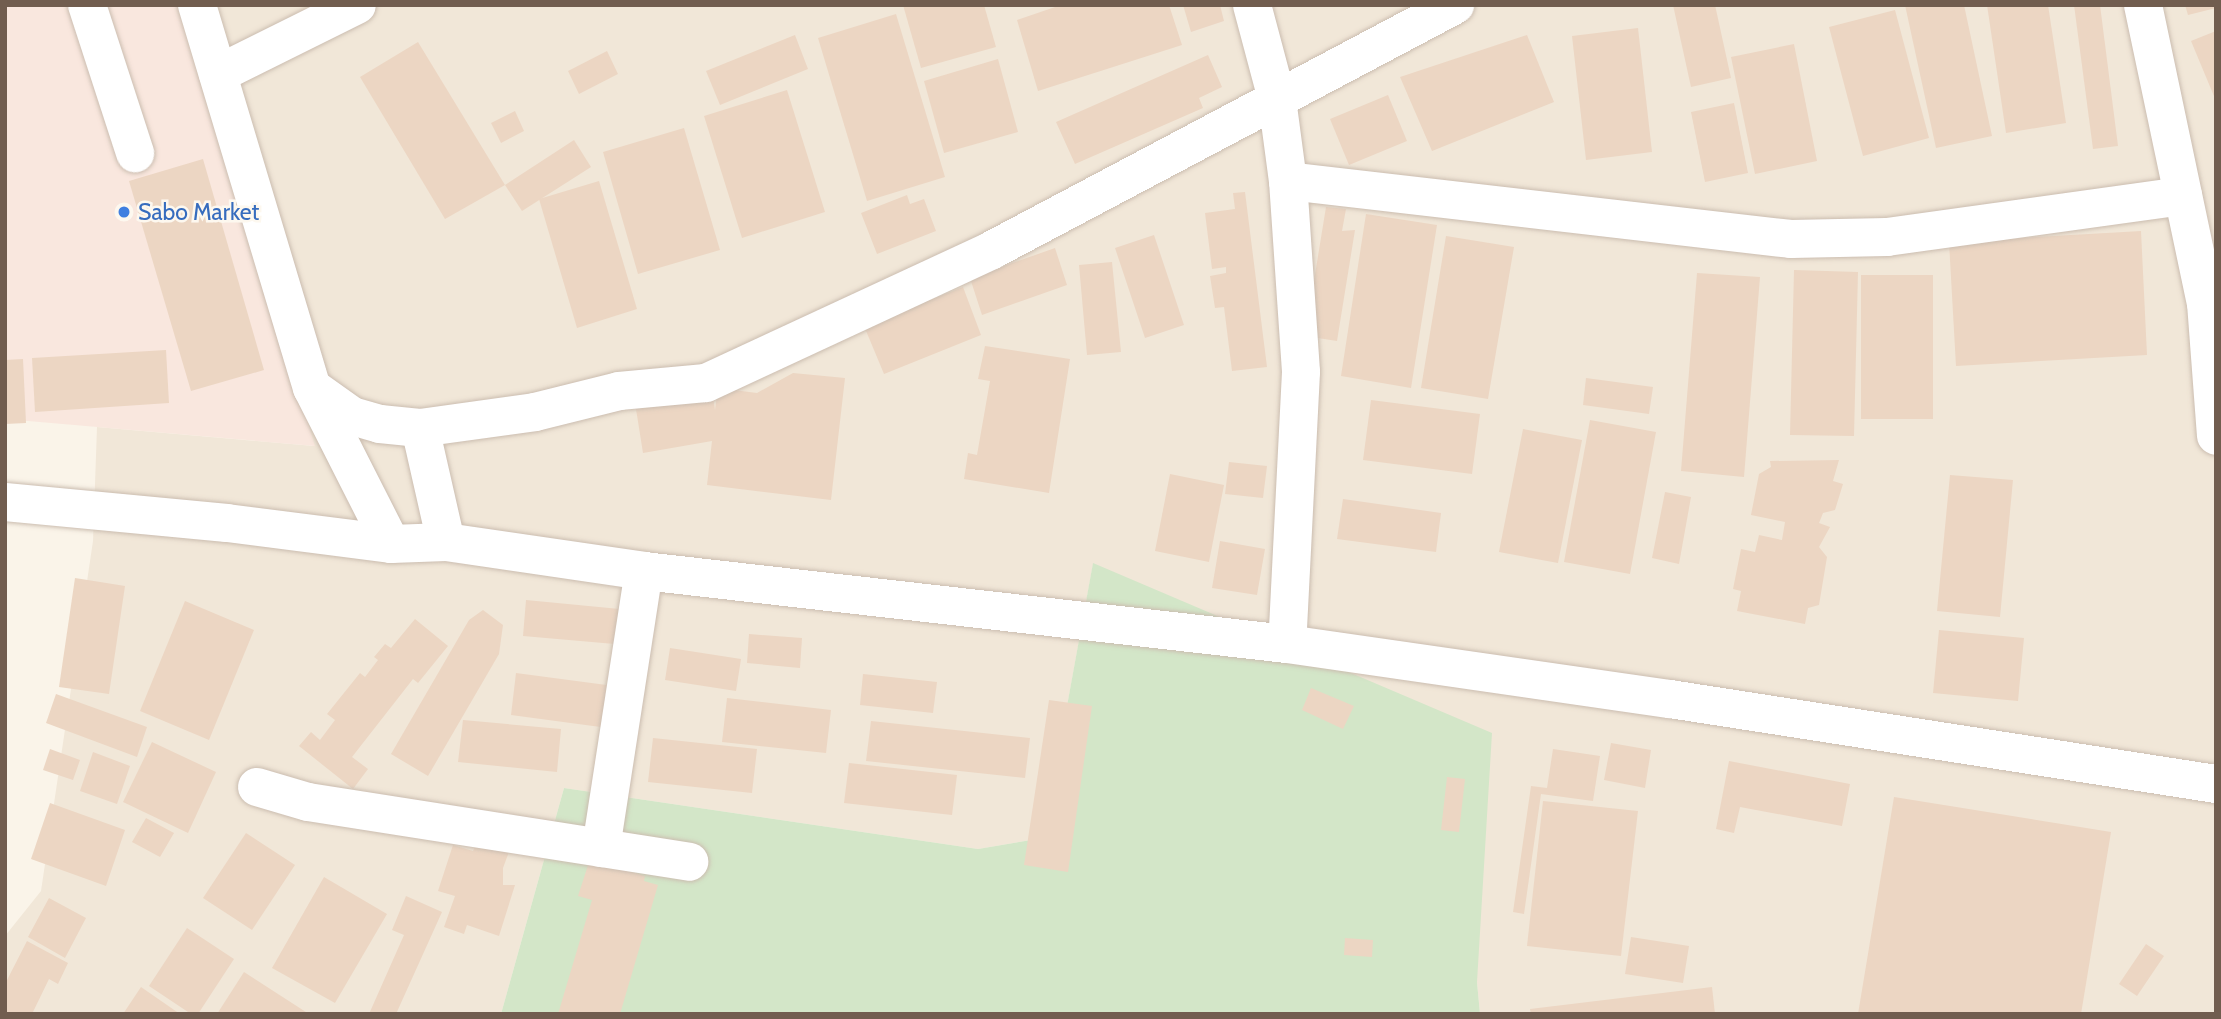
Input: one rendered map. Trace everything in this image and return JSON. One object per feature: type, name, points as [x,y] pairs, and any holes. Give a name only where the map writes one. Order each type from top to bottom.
[{"type":"street","points":[[88,5],[135,153]]},
{"type":"street","points":[[197,5],[313,388],[391,544]]},
{"type":"street","points":[[218,74],[357,5]]},
{"type":"street","points":[[1252,5],[1277,99],[1288,181],[1301,372],[1287,644]]},
{"type":"street","points":[[313,388],[352,416],[380,424],[419,428],[535,412],[619,391],[706,383],[992,250],[1455,5]]},
{"type":"street","points":[[2143,5],[2183,196],[2211,301],[2216,436]]},
{"type":"street","points":[[1288,181],[1791,239],[1888,237],[2183,196]]},
{"type":"street","points":[[419,428],[446,542]]},
{"type":"street","points":[[5,502],[123,516],[227,523],[391,544],[446,542],[644,571],[1287,644],[1670,699],[2216,784]]},
{"type":"street","points":[[601,848],[644,571]]},
{"type":"street","points":[[257,787],[308,802],[689,862]]},
{"type":"shaded area","name":"Sabo Market","points":[[5,5],[179,5],[315,446],[5,419]]},
{"type":"shaded area","points":[[179,5],[2216,5],[2216,1014],[1480,1014],[1477,982],[1093,564],[1043,838],[978,849],[564,788],[501,1014],[5,1014],[5,936],[41,891],[93,541],[97,427],[314,446]]},
{"type":"green space","points":[[1093,563],[1492,733],[1477,982],[1480,1014],[501,1014],[564,788],[978,849],[1043,838]]},
{"type":"building","points":[[903,5],[984,5],[996,47],[921,68]]},
{"type":"building","points":[[1061,5],[1169,5],[1182,45],[1038,91],[1017,20]]},
{"type":"building","points":[[1183,5],[1220,5],[1224,21],[1191,32]]},
{"type":"building","points":[[1673,5],[1715,5],[1731,78],[1691,87]]},
{"type":"building","points":[[1905,5],[1964,5],[1992,136],[1936,148]]},
{"type":"building","points":[[1987,5],[2048,5],[2066,123],[2006,133]]},
{"type":"building","points":[[2074,5],[2100,5],[2118,146],[2093,149]]},
{"type":"building","points":[[2185,5],[2216,5],[2216,8],[2188,15]]},
{"type":"building","points":[[1895,10],[1929,138],[1863,156],[1829,27]]},
{"type":"building","points":[[896,14],[945,177],[867,201],[818,38]]},
{"type":"building","points":[[1638,28],[1652,152],[1586,160],[1572,36]]},
{"type":"building","points":[[2216,31],[2216,101],[2191,41]]},
{"type":"building","points":[[795,35],[808,69],[720,105],[706,71]]},
{"type":"building","points":[[1527,35],[1554,102],[1432,151],[1400,77]]},
{"type":"building","points":[[418,42],[505,185],[445,219],[360,77]]},
{"type":"building","points":[[1794,44],[1817,161],[1755,174],[1731,57]]},
{"type":"building","points":[[607,51],[618,74],[579,94],[568,71]]},
{"type":"building","points":[[1208,55],[1222,87],[1199,98],[1203,108],[1075,164],[1056,122]]},
{"type":"building","points":[[998,59],[1018,132],[944,153],[924,81]]},
{"type":"building","points":[[787,90],[825,212],[742,238],[704,116]]},
{"type":"building","points":[[1388,95],[1407,141],[1349,165],[1330,119]]},
{"type":"building","points":[[1734,103],[1748,173],[1705,182],[1691,112]]},
{"type":"building","points":[[515,111],[524,131],[501,143],[491,123]]},
{"type":"building","points":[[684,128],[720,250],[638,274],[603,152]]},
{"type":"building","points":[[574,140],[591,167],[522,211],[505,185]]},
{"type":"building","points":[[203,159],[264,370],[191,391],[129,181]]},
{"type":"building","points":[[599,181],[637,309],[577,328],[539,199]]},
{"type":"building","points":[[1245,192],[1267,367],[1232,371],[1224,307],[1215,308],[1210,276],[1226,273],[1226,267],[1212,269],[1205,213],[1235,209],[1233,193]]},
{"type":"building","points":[[907,195],[910,204],[924,199],[936,231],[877,254],[861,213]]},
{"type":"building","points":[[1326,207],[1346,209],[1342,231],[1355,230],[1337,341],[1305,336]]},
{"type":"building","points":[[1366,214],[1437,225],[1411,388],[1341,376]]},
{"type":"building","points":[[2141,231],[2147,355],[1956,366],[1949,242]]},
{"type":"building","points":[[1154,235],[1184,325],[1145,338],[1115,248]]},
{"type":"building","points":[[1446,236],[1514,247],[1488,399],[1421,388]]},
{"type":"building","points":[[1055,248],[1067,285],[982,315],[970,278]]},
{"type":"building","points":[[1112,262],[1121,352],[1087,355],[1079,265]]},
{"type":"building","points":[[1794,270],[1858,272],[1854,436],[1790,435]]},
{"type":"building","points":[[1697,273],[1760,277],[1744,477],[1681,471]]},
{"type":"building","points":[[1861,275],[1933,275],[1933,419],[1861,419]]},
{"type":"building","points":[[963,287],[981,335],[884,374],[864,326]]},
{"type":"building","points":[[985,346],[1070,359],[1049,493],[964,479],[968,453],[977,455],[990,381],[978,379]]},
{"type":"building","points":[[166,350],[169,403],[35,412],[32,358]]},
{"type":"building","points":[[23,359],[26,423],[5,424],[5,360]]},
{"type":"building","points":[[793,373],[845,378],[831,500],[707,485],[712,441],[643,453],[636,409],[713,396],[715,410],[718,388],[757,393]]},
{"type":"building","points":[[1586,378],[1653,387],[1649,414],[1583,405]]},
{"type":"building","points":[[1371,400],[1480,414],[1472,474],[1363,460]]},
{"type":"building","points":[[1590,420],[1656,432],[1630,574],[1564,562]]},
{"type":"building","points":[[1523,429],[1582,440],[1558,563],[1499,552]]},
{"type":"building","points":[[1839,460],[1833,481],[1843,484],[1835,510],[1823,513],[1819,523],[1830,527],[1819,547],[1827,557],[1819,605],[1808,608],[1805,624],[1737,611],[1741,591],[1733,589],[1741,549],[1755,552],[1759,535],[1782,540],[1785,522],[1751,515],[1759,474],[1771,467],[1770,461]]},
{"type":"building","points":[[1229,462],[1267,466],[1263,498],[1225,494]]},
{"type":"building","points":[[1170,474],[1224,485],[1209,562],[1155,551]]},
{"type":"building","points":[[1950,475],[2013,480],[2000,617],[1937,611]]},
{"type":"building","points":[[1665,492],[1691,497],[1679,564],[1652,558]]},
{"type":"building","points":[[1343,499],[1441,513],[1436,552],[1337,539]]},
{"type":"building","points":[[1220,541],[1265,549],[1257,595],[1212,588]]},
{"type":"building","points":[[75,578],[125,586],[109,694],[59,687]]},
{"type":"building","points":[[526,600],[630,610],[626,645],[523,636]]},
{"type":"building","points":[[185,601],[254,630],[209,740],[140,711]]},
{"type":"building","points":[[483,610],[503,625],[499,654],[428,776],[391,754],[469,620]]},
{"type":"building","points":[[415,619],[448,646],[418,683],[413,679],[352,757],[368,769],[353,789],[299,746],[311,732],[320,740],[335,720],[327,714],[360,673],[365,677],[378,660],[374,657],[385,644],[391,648]]},
{"type":"building","points":[[1939,630],[2024,638],[2018,701],[1933,693]]},
{"type":"building","points":[[749,634],[802,638],[800,668],[747,663]]},
{"type":"building","points":[[670,648],[741,659],[736,691],[665,680]]},
{"type":"building","points":[[516,673],[614,686],[608,728],[511,715]]},
{"type":"building","points":[[863,674],[937,682],[933,713],[860,705]]},
{"type":"building","points":[[1311,688],[1354,706],[1343,729],[1302,710]]},
{"type":"building","points":[[56,694],[147,727],[137,757],[46,723]]},
{"type":"building","points":[[727,698],[831,710],[826,753],[722,742]]},
{"type":"building","points":[[1049,700],[1092,706],[1068,872],[1024,865]]},
{"type":"building","points":[[463,720],[561,729],[557,772],[458,762]]},
{"type":"building","points":[[871,721],[1030,738],[1025,778],[866,761]]},
{"type":"building","points":[[653,738],[757,749],[752,793],[648,782]]},
{"type":"building","points":[[152,742],[216,772],[188,833],[123,802]]},
{"type":"building","points":[[1611,743],[1651,750],[1645,788],[1604,780]]},
{"type":"building","points":[[50,749],[80,760],[73,780],[43,770]]},
{"type":"building","points":[[1553,749],[1600,756],[1593,801],[1541,794],[1524,914],[1513,912],[1531,786],[1547,788]]},
{"type":"building","points":[[93,752],[130,766],[117,804],[80,791]]},
{"type":"building","points":[[1729,761],[1850,784],[1842,826],[1740,807],[1734,833],[1716,829]]},
{"type":"building","points":[[849,763],[957,775],[952,815],[844,803]]},
{"type":"building","points":[[1447,777],[1465,779],[1459,832],[1441,830]]},
{"type":"building","points":[[1894,797],[2111,832],[2081,1014],[1858,1014]]},
{"type":"building","points":[[1543,801],[1638,811],[1621,956],[1527,946]]},
{"type":"building","points":[[50,803],[125,830],[106,886],[31,859]]},
{"type":"building","points":[[146,818],[174,833],[160,857],[132,842]]},
{"type":"building","points":[[246,833],[295,865],[252,930],[203,898]]},
{"type":"building","points":[[514,838],[503,868],[503,885],[515,885],[499,936],[467,925],[464,934],[444,927],[455,896],[438,891],[453,845],[473,851],[477,841]]},
{"type":"building","points":[[590,859],[645,876],[644,881],[658,885],[620,1014],[558,1014],[592,900],[578,896]]},
{"type":"building","points":[[324,877],[387,914],[335,1003],[272,968]]},
{"type":"building","points":[[406,896],[442,912],[396,1014],[369,1014],[404,935],[392,930]]},
{"type":"building","points":[[49,898],[86,918],[65,958],[28,937]]},
{"type":"building","points":[[187,928],[234,959],[198,1014],[191,1014],[149,986]]},
{"type":"building","points":[[1631,937],[1689,946],[1683,983],[1625,974]]},
{"type":"building","points":[[1345,938],[1373,940],[1372,957],[1344,955]]},
{"type":"building","points":[[27,941],[68,963],[58,984],[49,979],[32,1014],[5,1014],[5,984]]},
{"type":"building","points":[[2146,944],[2164,956],[2137,996],[2119,984]]},
{"type":"building","points":[[244,972],[309,1014],[217,1014]]},
{"type":"building","points":[[141,987],[180,1014],[123,1014]]},
{"type":"building","points":[[1712,987],[1715,1014],[1531,1014],[1530,1009]]},
{"type":"place","name":"Sabo Market","points":[[124,212]]}]
